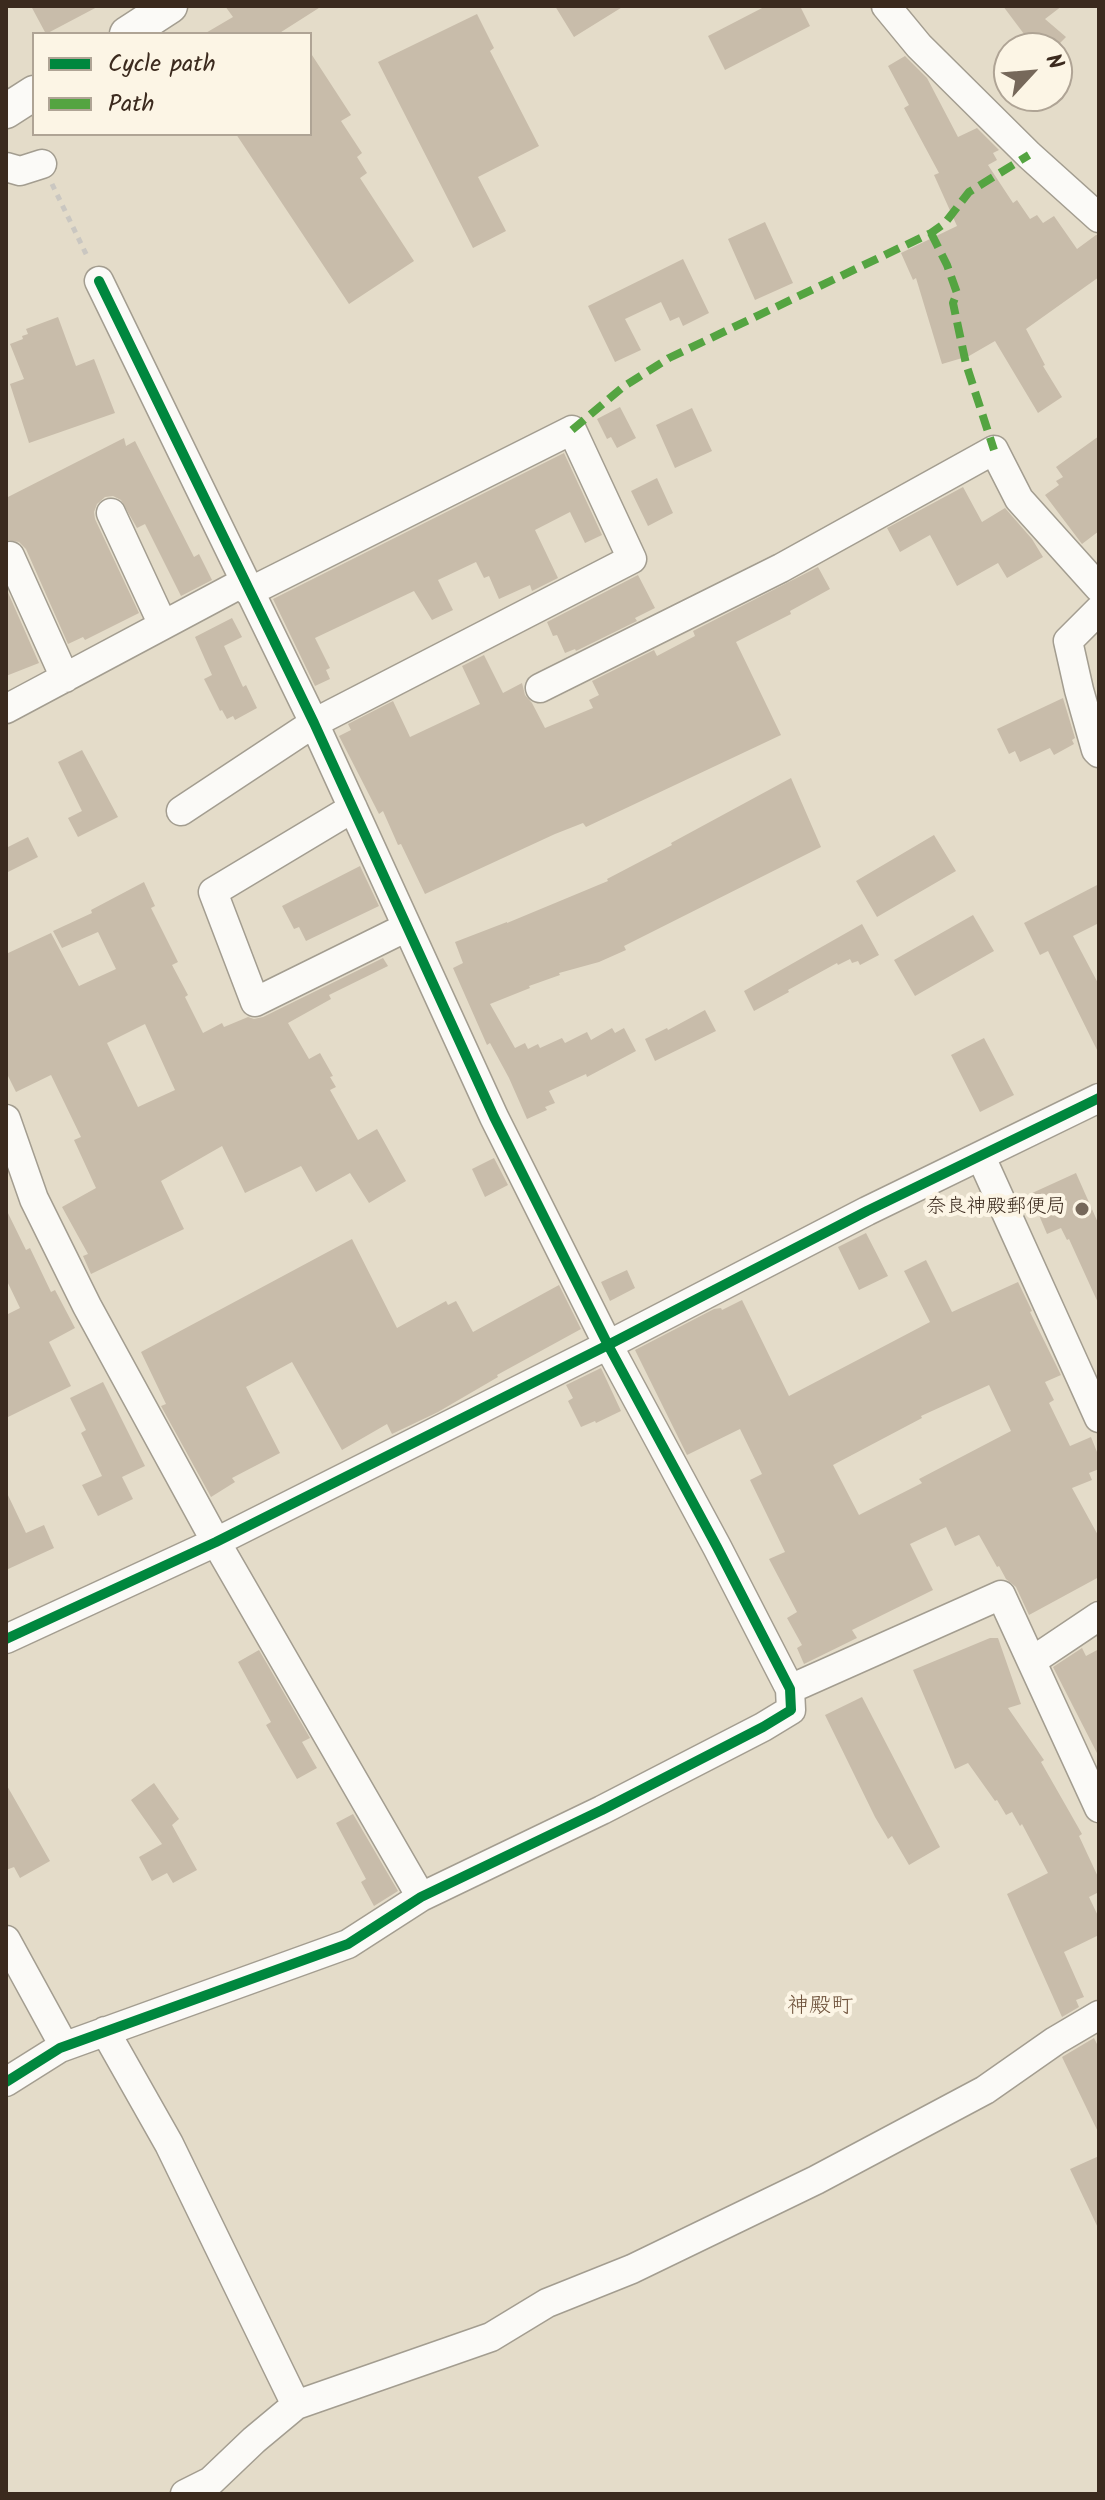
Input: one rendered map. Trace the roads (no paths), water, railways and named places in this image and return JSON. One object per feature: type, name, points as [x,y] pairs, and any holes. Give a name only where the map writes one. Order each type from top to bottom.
[{"type":"main road","points":[[130,32],[170,6]]},
{"type":"main road","points":[[6,111],[32,94]]},
{"type":"street","points":[[886,6],[919,46],[963,90],[1099,218]]},
{"type":"street","points":[[6,167],[20,171],[42,164]]},
{"type":"street","points":[[6,2082],[64,2046],[348,1944],[421,1897],[602,1810],[791,1710],[790,1689],[608,1345],[494,1117],[314,723],[99,281]]},
{"type":"street","points":[[6,709],[163,625],[572,430],[632,559],[314,723],[181,811]]},
{"type":"street","points":[[540,688],[781,568],[994,450],[1019,499],[1099,588]]},
{"type":"street","points":[[111,513],[163,625]]},
{"type":"street","points":[[10,556],[65,678]]},
{"type":"street","points":[[1099,610],[1068,641],[1091,735],[1099,753]]},
{"type":"street","points":[[353,808],[213,892],[255,1002],[407,927]]},
{"type":"street","points":[[6,1639],[216,1542],[867,1211],[1099,1098]]},
{"type":"street","points":[[6,1119],[34,1199],[67,1266],[216,1542],[421,1897]]},
{"type":"street","points":[[981,1157],[1099,1418]]},
{"type":"street","points":[[790,1689],[1001,1595],[1099,1808]]},
{"type":"street","points":[[1032,1661],[1099,1616]]},
{"type":"street","points":[[6,1940],[64,2046]]},
{"type":"street","points":[[185,2494],[215,2487],[254,2440],[296,2405],[491,2337],[547,2303],[645,2263],[816,2180],[985,2090],[1055,2041],[1099,2015]]},
{"type":"street","points":[[105,2031],[169,2144],[296,2405]]},
{"type":"place","name":"奈良神殿郵便局","points":[[1082,1209]]},
{"type":"district","name":"神殿町","points":[[820,2008]]}]
